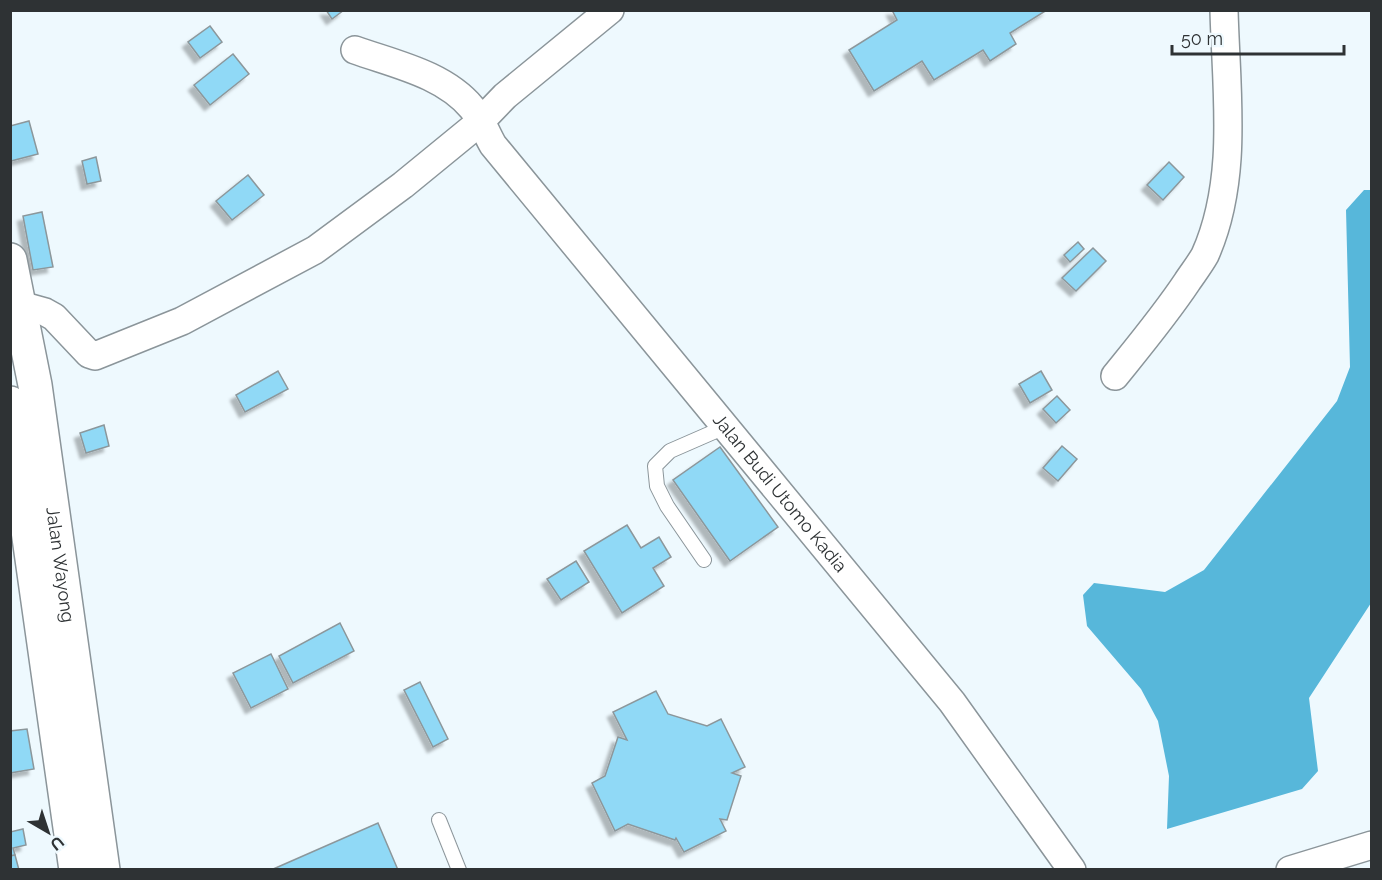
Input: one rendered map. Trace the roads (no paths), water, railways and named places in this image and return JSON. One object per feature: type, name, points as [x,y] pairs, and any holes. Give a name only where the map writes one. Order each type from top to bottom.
[{"type":"street","points":[[20,305],[54,317],[90,354],[97,356],[182,321],[315,250],[403,185],[480,122],[505,96],[610,10]]},
{"type":"street","points":[[1115,376],[1173,303],[1204,256],[1216,223],[1225,180],[1228,149],[1224,10]]},
{"type":"street","name":"Jalan Budi Utomo Kadia","points":[[355,50],[432,78],[464,99],[474,111],[494,145],[952,702],[1072,870]]},
{"type":"street","name":"Jalan Wayong","points":[[10,260],[20,305],[19,394],[76,870]]},
{"type":"street","name":"Jalan Wayong","points":[[19,394],[103,870]]},
{"type":"street","points":[[1290,870],[1371,845]]},
{"type":"lane","points":[[704,560],[667,506],[657,486],[655,466],[670,451],[725,427]]},
{"type":"lane","points":[[439,820],[459,870]]},
{"type":"water","points":[[1364,190],[1372,190],[1371,603],[1309,698],[1318,771],[1302,789],[1167,829],[1169,776],[1158,721],[1141,689],[1087,626],[1083,595],[1094,583],[1165,592],[1204,570],[1337,401],[1350,367],[1346,210]]}]
